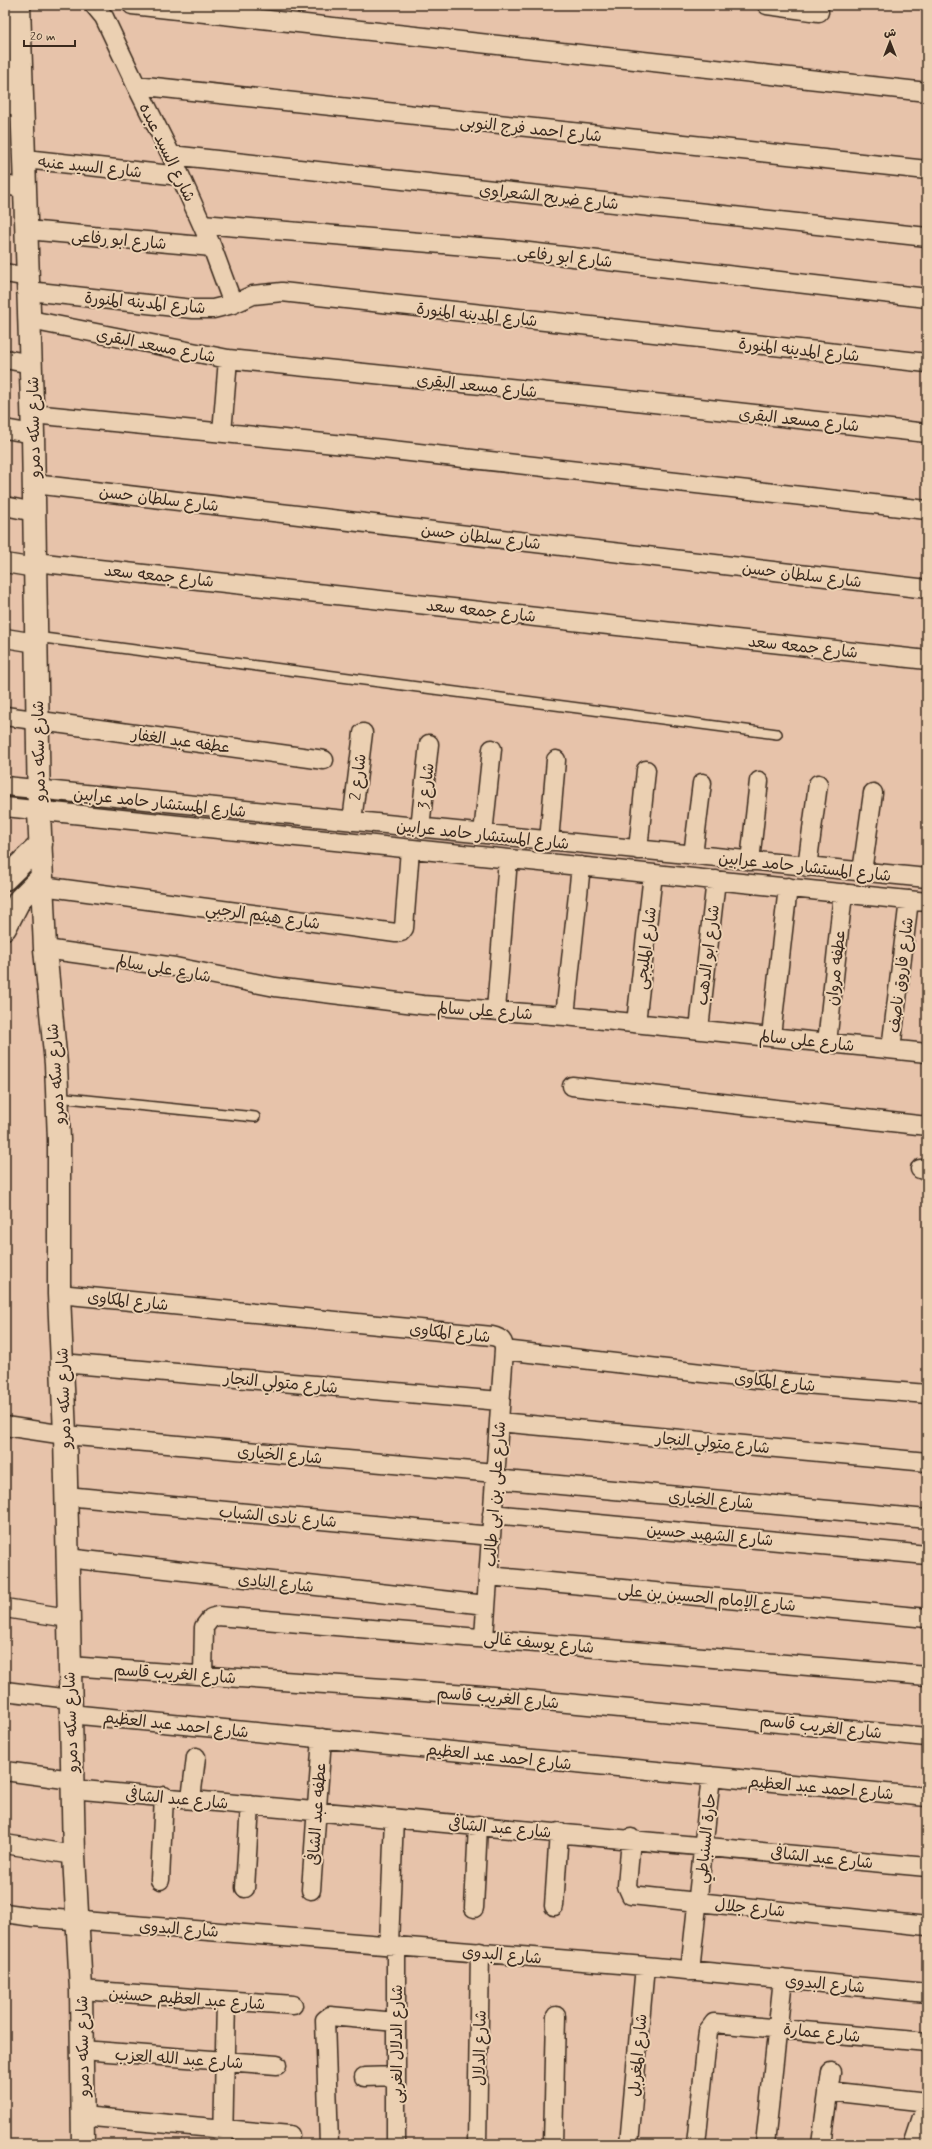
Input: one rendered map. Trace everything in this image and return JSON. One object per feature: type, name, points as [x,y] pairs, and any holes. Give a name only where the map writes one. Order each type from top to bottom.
[{"type":"main road","name":"شارع سكه دمرو","points":[[14,18],[14,106],[25,159],[15,187],[27,230],[33,424],[37,720],[42,881],[45,949],[58,1097],[59,1294],[66,1496],[74,1855],[82,1990],[83,2144]]},
{"type":"main road","points":[[5,880],[41,844]]},
{"type":"main road","points":[[6,923],[20,899],[42,881]]},
{"type":"street","name":"شارع السيد عبده","points":[[94,5],[104,17],[171,155],[212,247],[233,304]]},
{"type":"street","points":[[132,5],[927,92]]},
{"type":"street","points":[[767,5],[819,12]]},
{"type":"street","name":"شارع احمد فرج النوبى","points":[[136,85],[927,170]]},
{"type":"street","name":"شارع ضريح الشعراوى","points":[[171,155],[927,237]]},
{"type":"street","name":"شارع السيد عنبه","points":[[25,159],[180,176]]},
{"type":"street","name":"شارع ابو رفاعى","points":[[202,224],[503,249],[927,298]]},
{"type":"street","name":"شارع ابو رفاعى","points":[[27,230],[212,247]]},
{"type":"street","name":"شارع المدينه المنورة","points":[[5,273],[29,284],[193,309],[213,309],[233,304],[253,295],[282,292],[927,363]]},
{"type":"street","name":"شارع مسعد البقرى","points":[[30,320],[228,359],[608,398],[927,433]]},
{"type":"street","points":[[5,359],[31,364]]},
{"type":"street","points":[[222,433],[228,359]]},
{"type":"street","points":[[5,429],[33,424],[222,433],[927,510]]},
{"type":"street","name":"شارع سلطان حسن","points":[[34,484],[927,589]]},
{"type":"street","points":[[5,506],[34,512]]},
{"type":"street","name":"شارع جمعه سعد","points":[[5,563],[927,660]]},
{"type":"street","points":[[5,638],[36,640]]},
{"type":"street","name":"عطفه عبد الغفار","points":[[5,716],[324,760]]},
{"type":"street","name":"شارع 2","points":[[352,821],[363,733]]},
{"type":"street","name":"شارع 3","points":[[420,828],[430,744]]},
{"type":"street","points":[[483,834],[492,749]]},
{"type":"street","points":[[549,841],[556,760]]},
{"type":"street","points":[[638,850],[646,770]]},
{"type":"street","points":[[750,861],[758,781]]},
{"type":"street","points":[[693,855],[702,783]]},
{"type":"street","points":[[807,867],[818,784]]},
{"type":"street","points":[[5,786],[39,801]]},
{"type":"street","points":[[862,872],[873,793]]},
{"type":"street","points":[[5,807],[39,801]]},
{"type":"street","name":"شارع المستشار حامد عرابين","points":[[39,801],[352,821],[927,878]]},
{"type":"street","name":"شارع المستشار حامد عرابين","points":[[39,801],[410,849],[918,901]]},
{"type":"street","name":"شارع هيثم الرجبي","points":[[42,881],[396,933],[404,928],[410,849]]},
{"type":"street","points":[[496,1010],[508,859]]},
{"type":"street","points":[[565,1016],[581,866]]},
{"type":"street","name":"شارع المليجى","points":[[636,1023],[653,874]]},
{"type":"street","name":"شارع ابو الدهب","points":[[699,1029],[716,880]]},
{"type":"street","points":[[771,1036],[788,888]]},
{"type":"street","name":"عطفه مروان","points":[[827,1043],[844,893]]},
{"type":"street","name":"شارع فاروق ناصف","points":[[891,1049],[918,901]]},
{"type":"street","name":"شارع على سالم","points":[[45,949],[175,968],[275,988],[423,1005],[565,1016],[927,1052]]},
{"type":"street","points":[[572,1086],[927,1126]]},
{"type":"street","name":"شارع المكاوى","points":[[59,1294],[492,1336],[501,1340],[504,1344],[504,1350],[780,1382],[927,1394]]},
{"type":"street","name":"شارع على بن ابى طالب","points":[[484,1637],[504,1350]]},
{"type":"street","name":"شارع متولي النجار","points":[[62,1363],[500,1401]]},
{"type":"street","name":"شارع متولي النجار","points":[[499,1422],[927,1462]]},
{"type":"street","name":"شارع الخيارى","points":[[5,1426],[64,1435],[927,1519]]},
{"type":"street","name":"شارع نادى الشباب","points":[[66,1496],[491,1536]]},
{"type":"street","name":"شارع الشهيد حسين","points":[[492,1514],[927,1555]]},
{"type":"street","name":"شارع النادى","points":[[67,1558],[486,1605]]},
{"type":"street","name":"شارع الإمام الحسين بن على","points":[[488,1576],[927,1618]]},
{"type":"street","points":[[5,1608],[68,1618]]},
{"type":"street","name":"شارع يوسف غالى","points":[[203,1675],[204,1627],[211,1618],[218,1616],[484,1637],[927,1676]]},
{"type":"street","name":"شارع الغريب قاسم","points":[[69,1666],[482,1695],[927,1737]]},
{"type":"street","name":"شارع احمد عبد العظيم","points":[[5,1690],[70,1707],[322,1738],[927,1797]]},
{"type":"street","name":"عطفه عبد الشافى","points":[[311,1890],[322,1738]]},
{"type":"street","points":[[191,1799],[196,1757]]},
{"type":"street","name":"شارع عبد الشافى","points":[[5,1771],[72,1784],[191,1799],[631,1838],[927,1867]]},
{"type":"street","name":"حارة السنباطي","points":[[690,1970],[712,1776]]},
{"type":"street","points":[[160,1880],[164,1796]]},
{"type":"street","points":[[245,1888],[250,1805]]},
{"type":"street","name":"شارع الدلال الغربى","points":[[394,1818],[393,1945],[396,2022],[396,2144]]},
{"type":"street","points":[[474,1908],[478,1825]]},
{"type":"street","points":[[554,1906],[559,1832]]},
{"type":"street","name":"شارع جلال","points":[[631,1838],[627,1886],[631,1895],[927,1926]]},
{"type":"street","points":[[5,1844],[74,1855]]},
{"type":"street","name":"شارع البدوى","points":[[5,1913],[645,1966],[927,1993]]},
{"type":"street","name":"شارع الدلال","points":[[477,2144],[480,1952]]},
{"type":"street","name":"شارع المغربل","points":[[629,2144],[645,1966]]},
{"type":"street","points":[[765,2144],[783,1979]]},
{"type":"street","name":"شارع عبد العظيم حسنين","points":[[82,1990],[293,2005]]},
{"type":"street","points":[[223,2136],[226,2001]]},
{"type":"street","points":[[329,2144],[325,2020],[330,2016],[396,2022]]},
{"type":"street","points":[[553,2144],[556,2016]]},
{"type":"street","name":"شارع عمارة","points":[[696,2144],[708,2030],[711,2025],[717,2022],[927,2042]]},
{"type":"street","name":"شارع عبد الله العزب","points":[[82,2050],[277,2065]]},
{"type":"street","points":[[821,2144],[831,2072]]},
{"type":"street","points":[[364,2077],[396,2076]]},
{"type":"street","points":[[828,2091],[927,2102],[913,2144]]},
{"type":"street","points":[[82,2116],[223,2136],[290,2135]]},
{"type":"lane","points":[[36,640],[777,734]]},
{"type":"lane","points":[[58,1097],[255,1117]]}]
